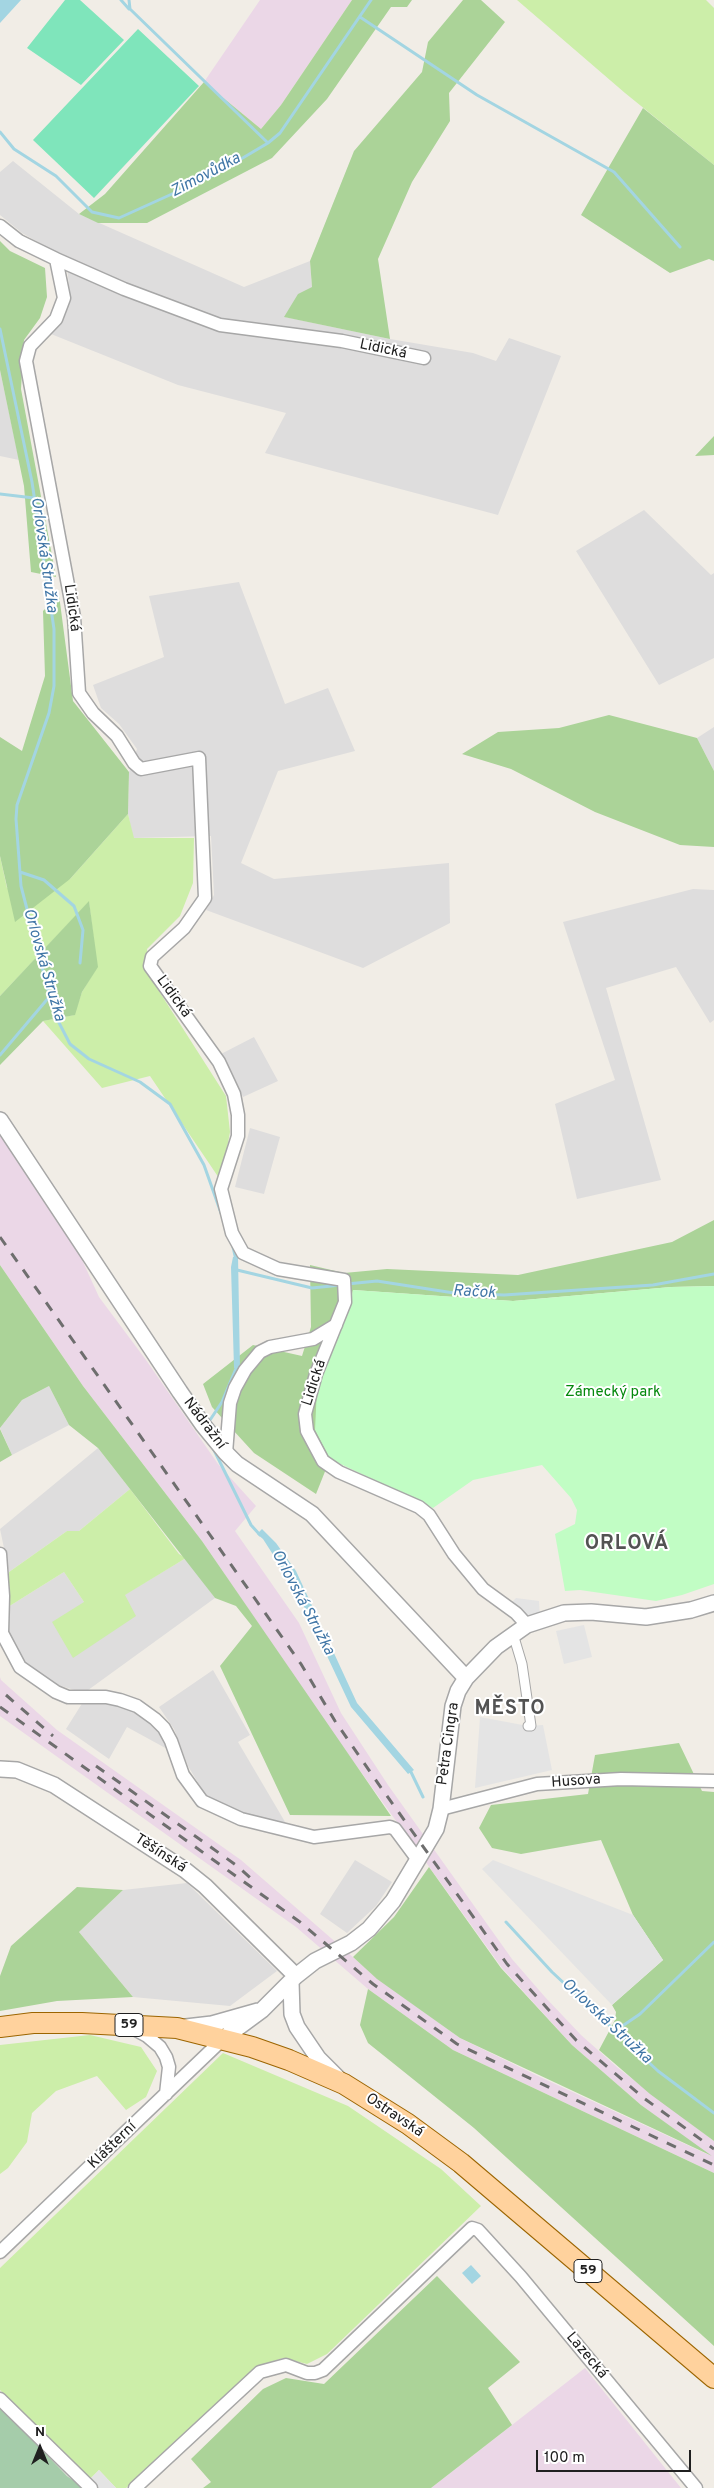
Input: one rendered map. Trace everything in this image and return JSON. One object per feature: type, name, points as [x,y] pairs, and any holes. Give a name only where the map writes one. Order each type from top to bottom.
[{"type":"main road","name":"Ostravská","points":[[0,2027],[50,2023],[125,2024],[177,2028],[224,2038],[288,2060],[344,2084],[408,2124],[461,2164],[714,2378]]},
{"type":"street","name":"Lidická","points":[[0,226],[19,242],[124,290],[220,325],[342,341],[424,358]]},
{"type":"street","name":"Lidická","points":[[56,259],[64,298],[56,319],[30,346],[26,361],[74,617],[79,693],[93,713],[117,736],[134,763],[142,769],[198,758],[205,898],[184,928],[152,957],[150,966],[219,1062],[234,1094],[238,1115],[238,1136],[221,1189],[232,1233],[243,1253],[278,1270],[344,1280],[344,1302],[310,1390],[305,1414],[307,1431],[324,1461],[339,1472],[419,1507],[429,1515],[454,1554],[483,1589],[516,1613],[527,1625]]},
{"type":"street","name":"Nádražní","points":[[0,1120],[180,1392],[203,1425],[226,1453],[237,1464],[317,1518],[466,1678]]},
{"type":"street","points":[[226,1453],[230,1403],[235,1388],[245,1370],[260,1352],[270,1347],[313,1339],[336,1324]]},
{"type":"street","points":[[0,1554],[3,1596],[2,1633],[20,1667],[56,1692],[68,1696],[106,1697],[120,1700],[137,1706],[155,1718],[164,1728],[171,1741],[183,1775],[202,1801],[241,1819],[314,1837],[390,1827],[395,1829],[418,1860]]},
{"type":"street","name":"Petra Cingra","points":[[224,2038],[262,2010],[315,1962],[351,1943],[369,1929],[393,1901],[436,1830],[441,1809],[453,1706],[458,1691],[466,1678],[513,1634],[527,1625],[564,1613],[591,1612],[646,1617],[691,1610],[714,1603]]},
{"type":"street","points":[[513,1634],[522,1664],[531,1726],[528,1726]]},
{"type":"street","name":"Těšínská","points":[[0,1769],[17,1770],[54,1785],[185,1870],[205,1886],[294,1979]]},
{"type":"street","name":"Husova","points":[[441,1809],[537,1784],[621,1779],[714,1781]]},
{"type":"street","points":[[294,1979],[292,2008],[297,2027],[318,2058],[344,2084]]},
{"type":"street","points":[[177,2028],[212,2024],[248,2012],[262,2010]]},
{"type":"street","points":[[125,2024],[147,2036],[160,2047],[166,2057],[169,2067],[166,2094]]},
{"type":"street","name":"Klášterní","points":[[0,2252],[224,2038]]},
{"type":"street","name":"Lazecká","points":[[135,2488],[260,2372],[286,2366],[307,2373],[323,2370],[472,2228],[478,2230],[521,2277],[696,2488]]},
{"type":"street","points":[[0,2399],[90,2488]]},
{"type":"shaded area","points":[[260,0],[352,0],[281,105],[261,129],[204,82]]},
{"type":"shaded area","points":[[13,161],[79,214],[244,287],[310,261],[312,287],[285,317],[390,339],[473,353],[496,361],[509,338],[561,356],[498,515],[265,453],[286,413],[178,385],[51,334],[70,295],[66,258],[22,233],[0,215],[0,172]]},
{"type":"shaded area","points":[[0,370],[19,460],[0,456]]},
{"type":"shaded area","points":[[644,510],[711,575],[714,573],[714,658],[659,685],[576,551]]},
{"type":"shaded area","points":[[239,582],[285,704],[328,688],[355,751],[278,771],[241,863],[274,879],[449,863],[450,923],[363,968],[206,910],[214,895],[211,836],[133,838],[128,814],[129,772],[137,749],[119,724],[101,708],[93,685],[164,657],[149,596]]},
{"type":"shaded area","points":[[714,727],[714,771],[697,738]]},
{"type":"shaded area","points":[[693,889],[714,890],[714,1020],[710,1023],[676,967],[606,988],[661,1180],[577,1199],[555,1104],[615,1080],[563,922]]},
{"type":"shaded area","points":[[254,1037],[278,1081],[243,1097],[221,1054]]},
{"type":"shaded area","points":[[250,1128],[280,1137],[264,1194],[235,1187]]},
{"type":"shaded area","points":[[0,1132],[73,1240],[99,1297],[146,1360],[218,1464],[256,1506],[235,1531],[299,1623],[341,1713],[388,1785],[512,1959],[545,1997],[581,2035],[618,2068],[714,2141],[714,2173],[453,2050],[368,1989],[296,1927],[0,1716],[0,1677],[1,1680],[57,1730],[241,1860],[377,1978],[460,2038],[709,2155],[641,2105],[572,2045],[502,1968],[327,1725],[202,1541],[83,1386],[0,1265]]},
{"type":"shaded area","points":[[49,1386],[69,1425],[12,1455],[0,1428],[22,1400]]},
{"type":"shaded area","points":[[98,1448],[130,1489],[79,1531],[67,1531],[9,1572],[0,1529]]},
{"type":"shaded area","points":[[186,1558],[215,1598],[84,1693],[58,1685],[31,1670],[13,1644],[9,1632],[8,1607],[64,1572],[84,1602],[124,1595]]},
{"type":"shaded area","points":[[516,1598],[539,1601],[540,1619],[527,1625],[507,1607]]},
{"type":"shaded area","points":[[584,1625],[592,1657],[564,1664],[556,1631]]},
{"type":"shaded area","points":[[213,1670],[250,1735],[238,1742],[288,1827],[231,1810],[206,1796],[188,1766],[174,1729],[159,1707]]},
{"type":"shaded area","points":[[104,1701],[136,1710],[156,1723],[169,1750],[127,1727],[109,1759],[66,1729],[83,1702]]},
{"type":"shaded area","points":[[480,1717],[528,1726],[543,1725],[552,1770],[475,1788]]},
{"type":"shaded area","points":[[355,1860],[392,1882],[376,1906],[347,1933],[320,1914]]},
{"type":"shaded area","points":[[493,1860],[633,1915],[663,1960],[612,2005],[482,1869]]},
{"type":"shaded area","points":[[187,1883],[277,1971],[230,2006],[133,1997],[79,1932],[123,1890]]},
{"type":"shaded area","points":[[585,2368],[681,2488],[431,2488],[512,2425]]},
{"type":"shaded area","points":[[99,2470],[116,2488],[94,2488],[87,2482]]},
{"type":"green space","points":[[65,0],[80,0],[124,40],[81,85],[27,48]]},
{"type":"green space","points":[[352,0],[412,0],[407,7],[391,7],[327,99],[272,158],[147,223],[98,223],[79,214],[105,194],[204,82],[261,129],[281,105]]},
{"type":"green space","points":[[463,0],[481,0],[505,22],[449,93],[450,121],[412,182],[378,259],[390,339],[284,317],[298,294],[312,287],[310,261],[354,151],[422,72],[428,42]]},
{"type":"green space","points":[[517,0],[706,0],[714,8],[714,165],[625,93]]},
{"type":"green space","points":[[138,29],[199,86],[94,198],[33,140]]},
{"type":"green space","points":[[643,108],[714,165],[714,261],[709,259],[670,273],[581,215]]},
{"type":"green space","points":[[0,241],[10,251],[45,268],[47,297],[40,318],[24,340],[21,389],[56,577],[31,572],[24,486],[0,370]]},
{"type":"green space","points":[[714,436],[714,455],[695,456]]},
{"type":"green space","points":[[59,595],[73,701],[129,772],[128,814],[70,879],[15,922],[0,856],[0,737],[22,751],[45,676],[43,611]]},
{"type":"green space","points":[[609,715],[697,738],[714,771],[714,847],[680,845],[595,812],[511,769],[462,754],[498,732],[559,728]]},
{"type":"green space","points":[[128,814],[134,838],[194,838],[193,883],[180,916],[147,949],[150,977],[226,1096],[230,1132],[221,1181],[150,1076],[102,1088],[43,1021],[74,1015],[82,992],[97,967],[89,902],[0,996],[0,856],[7,888],[70,879]]},
{"type":"green space","points":[[89,901],[98,967],[82,992],[75,1015],[43,1021],[0,1065],[0,996]]},
{"type":"green space","points":[[714,1220],[714,1286],[671,1287],[513,1301],[353,1290],[330,1459],[316,1494],[254,1453],[212,1407],[203,1384],[253,1345],[302,1356],[311,1327],[310,1265],[344,1273],[387,1269],[518,1275],[672,1242]]},
{"type":"green space","points":[[0,1265],[83,1386],[202,1541],[391,1816],[290,1815],[220,1666],[252,1626],[236,1606],[215,1598],[98,1448],[69,1425],[49,1386],[22,1400],[0,1428]]},
{"type":"green space","name":"Zámecký park","points":[[714,1286],[714,1584],[682,1595],[656,1601],[580,1590],[565,1591],[555,1534],[575,1524],[577,1510],[571,1498],[542,1465],[473,1480],[433,1508],[330,1459],[315,1430],[317,1388],[351,1302],[353,1290],[513,1301],[671,1287]]},
{"type":"green space","points":[[0,1429],[12,1455],[0,1462]]},
{"type":"green space","points":[[130,1489],[179,1554],[186,1558],[125,1595],[136,1616],[73,1658],[52,1622],[84,1602],[64,1572],[8,1607],[9,1572],[67,1531],[79,1531]]},
{"type":"green space","points":[[679,1743],[702,1791],[714,1792],[714,2141],[650,2094],[599,2050],[615,2020],[616,2012],[612,2005],[663,1960],[633,1915],[601,1840],[521,1854],[492,1848],[479,1828],[491,1805],[588,1794],[595,1755]]},
{"type":"green space","points":[[429,1867],[501,1968],[572,2045],[641,2105],[712,2156],[460,2038],[377,1979],[353,1957],[394,1917]]},
{"type":"green space","points":[[77,1887],[123,1890],[79,1932],[133,1997],[57,2001],[0,2011],[0,1976],[11,1946]]},
{"type":"green space","points":[[368,1989],[453,2050],[714,2173],[714,2346],[474,2128],[368,2043],[360,2025]]},
{"type":"green space","points":[[90,2035],[141,2047],[157,2071],[146,2097],[126,2110],[97,2076],[56,2091],[32,2113],[27,2142],[8,2168],[0,2174],[0,2045]]},
{"type":"green space","points":[[223,2053],[348,2106],[441,2169],[481,2206],[327,2354],[307,2364],[283,2358],[256,2367],[126,2488],[116,2488],[99,2470],[87,2482],[0,2390],[0,2268]]},
{"type":"green space","points":[[437,2276],[520,2362],[488,2388],[512,2425],[431,2488],[203,2488],[211,2482],[191,2459],[263,2389],[286,2378],[324,2384]]},
{"type":"green space","points":[[0,2406],[67,2476],[84,2488],[0,2488]]},
{"type":"water","points":[[0,0],[21,0],[0,23]]},
{"type":"water","points":[[238,1256],[240,1368],[237,1369],[234,1368],[231,1267],[233,1257]]},
{"type":"water","points":[[262,1529],[276,1543],[296,1571],[357,1703],[414,1770],[408,1774],[351,1707],[297,1592],[263,1539],[257,1534]]},
{"type":"water","points":[[471,2265],[481,2276],[472,2284],[462,2273]]},
{"type":"waterway","points":[[121,0],[129,9]]},
{"type":"waterway","points":[[129,0],[130,9],[268,143]]},
{"type":"waterway","name":"Zimovůdka","points":[[0,132],[14,149],[56,176],[92,212],[119,218],[214,175],[268,143],[280,133],[371,0]]},
{"type":"waterway","points":[[360,17],[477,95],[614,172],[680,247]]},
{"type":"waterway","name":"Orlovská Stružka","points":[[0,329],[32,482],[54,629],[54,686],[49,713],[17,805],[16,819],[21,886],[54,1013],[70,1044],[89,1059],[140,1082],[170,1104],[204,1165],[221,1213]]},
{"type":"waterway","points":[[0,494],[34,498]]},
{"type":"waterway","points":[[20,872],[44,880],[74,906],[83,930],[80,963]]},
{"type":"waterway","points":[[0,1055],[50,996]]},
{"type":"waterway","name":"Orlovská Stružka","points":[[233,1247],[236,1260]]},
{"type":"waterway","name":"Račok","points":[[237,1270],[312,1288],[341,1285]]},
{"type":"waterway","name":"Račok","points":[[347,1284],[377,1281],[454,1293],[504,1295],[653,1285],[714,1274]]},
{"type":"waterway","name":"Orlovská Stružka","points":[[208,1423],[222,1402],[237,1366]]},
{"type":"waterway","name":"Orlovská Stružka","points":[[213,1448],[251,1525],[260,1535]]},
{"type":"waterway","name":"Orlovská Stružka","points":[[410,1770],[423,1797]]},
{"type":"waterway","name":"Orlovská Stružka","points":[[506,1922],[552,1972],[658,2071],[714,2113]]},
{"type":"waterway","points":[[615,2031],[640,2014],[714,1942]]},
{"type":"railway","points":[[0,1237],[301,1664],[335,1721],[507,1964],[576,2040],[645,2099],[714,2149]]},
{"type":"railway","points":[[6,1695],[53,1736]]},
{"type":"railway","points":[[0,1707],[300,1922],[373,1984],[457,2044],[714,2165]]},
{"type":"railway","points":[[96,1766],[236,1865],[255,1882]]},
{"type":"district","name":"ORLOVÁ","points":[[627,1545]]},
{"type":"district","name":"MĚSTO","points":[[510,1710]]}]
